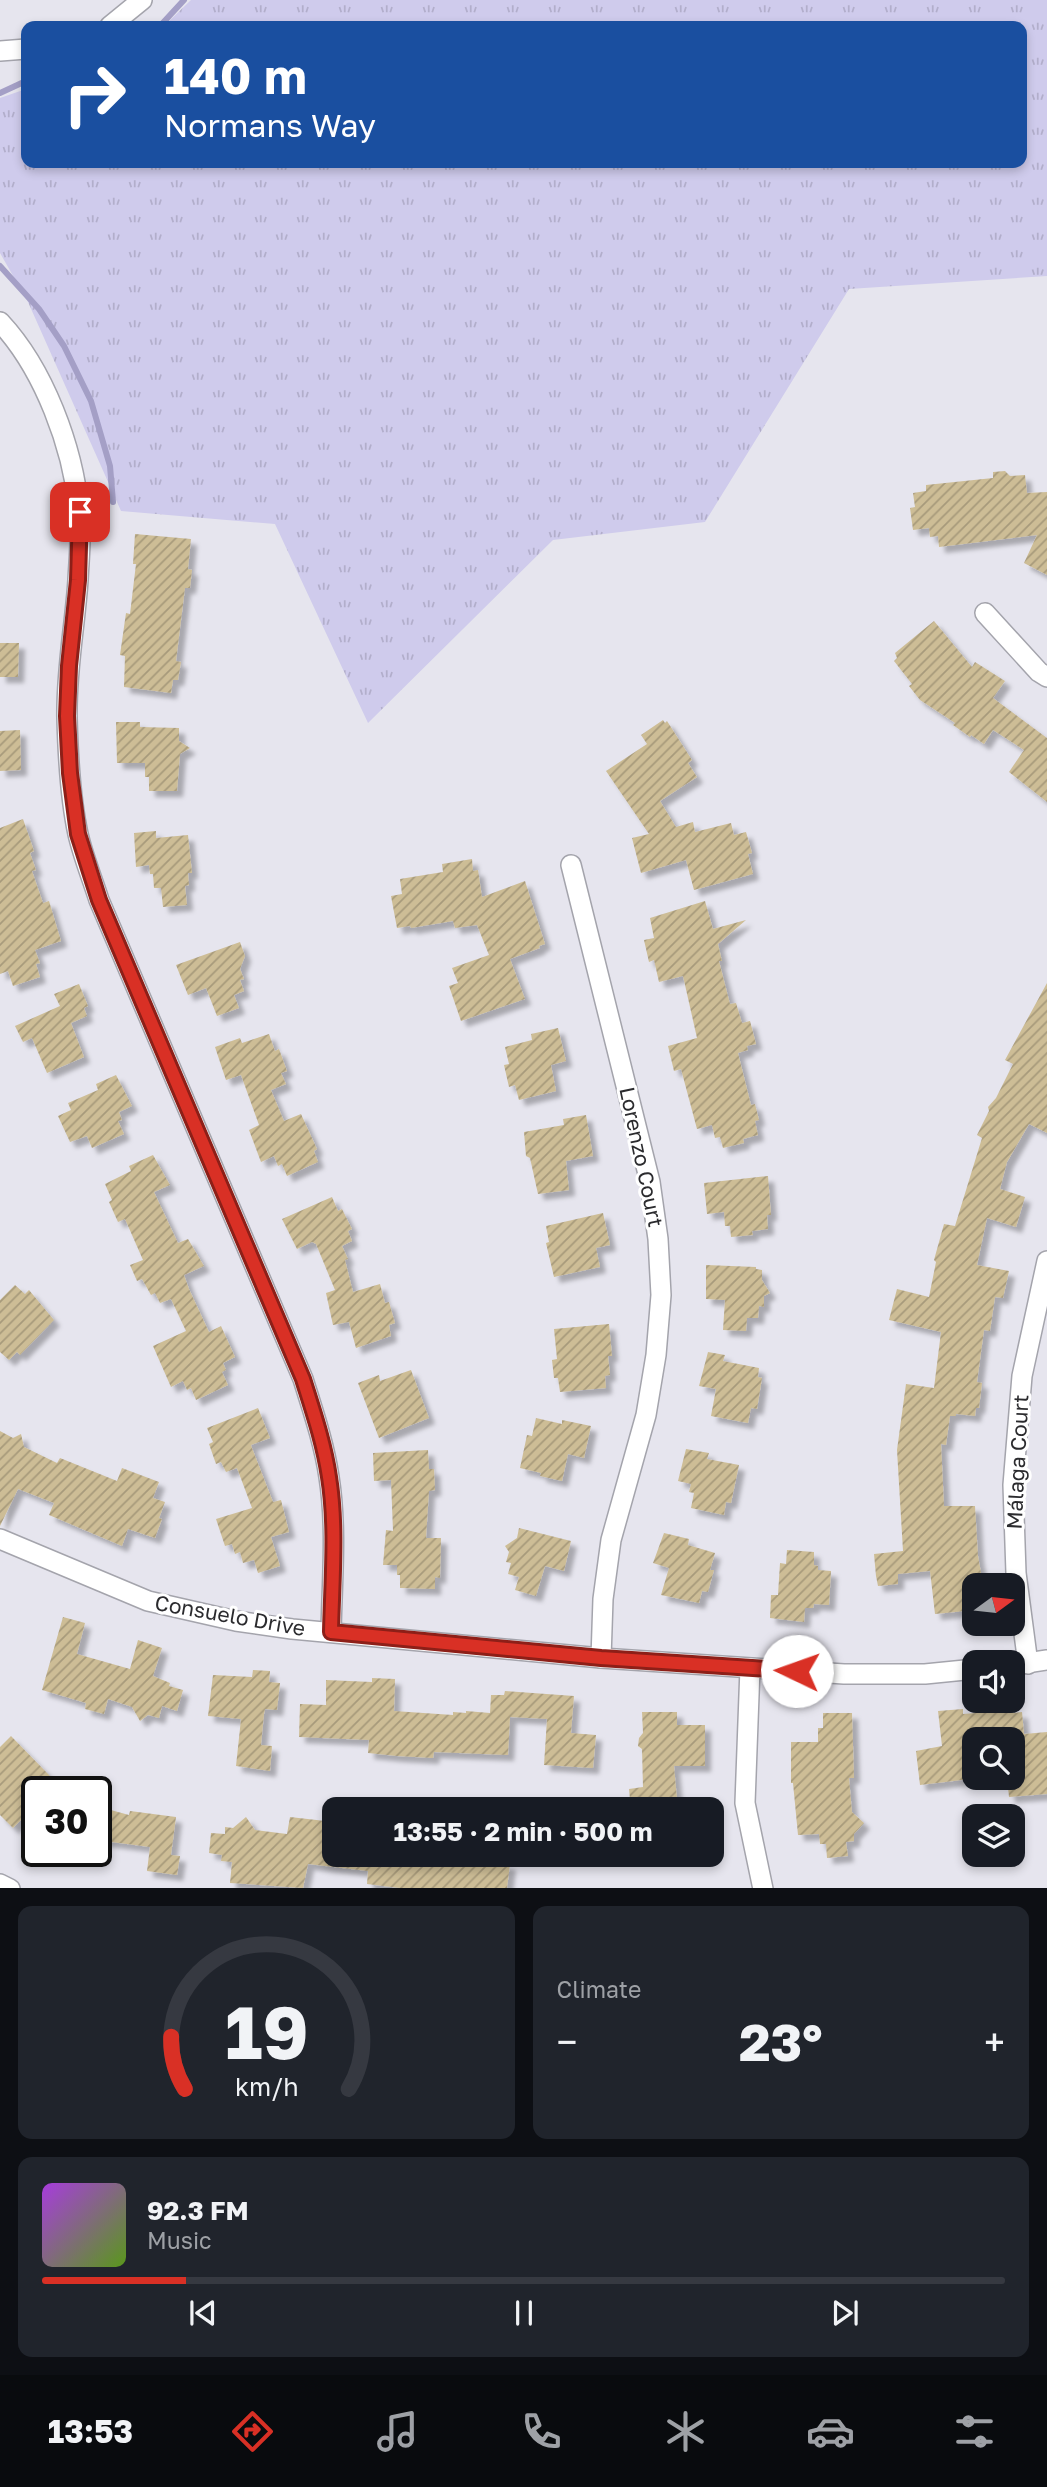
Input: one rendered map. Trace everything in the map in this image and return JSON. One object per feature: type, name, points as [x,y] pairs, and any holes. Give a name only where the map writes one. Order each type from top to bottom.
[{"type":"street","points":[[116,21],[142,0]]},
{"type":"street","points":[[0,51],[21,49]]},
{"type":"street","points":[[0,322],[33,368],[54,411],[70,460],[80,512],[78,580],[67,716],[70,773],[78,834],[99,900],[303,1379],[321,1435],[330,1479],[331,1632]]},
{"type":"street","points":[[985,613],[1038,672],[1047,677]]},
{"type":"street","name":"Lorenzo Court","points":[[571,865],[650,1182],[658,1239],[661,1295],[656,1355],[646,1415],[611,1540],[603,1599],[601,1658]]},
{"type":"street","name":"Málaga Court","points":[[1029,1663],[1016,1573],[1013,1485],[1023,1376],[1047,1261]]},
{"type":"street","name":"Consuelo Drive","points":[[0,1539],[148,1601],[236,1621],[601,1658],[871,1674],[925,1674],[962,1670]]},
{"type":"street","points":[[750,1668],[745,1803],[759,1881],[763,1888]]},
{"type":"street","points":[[0,1884],[10,1888]]},
{"type":"green space","points":[[191,0],[1047,0],[1047,276],[849,289],[705,522],[553,540],[368,723],[275,524],[121,511],[28,302],[0,253],[0,98],[21,91],[21,168],[1027,168],[1027,21],[169,21]]},
{"type":"building","points":[[1005,471],[1010,476],[1025,475],[1027,493],[1047,492],[1047,575],[1024,563],[1037,535],[939,547],[938,536],[930,537],[929,528],[913,530],[910,508],[915,507],[913,493],[926,491],[926,485],[993,478],[993,472]]},
{"type":"building","points":[[135,534],[191,539],[188,569],[192,570],[190,588],[185,588],[176,661],[181,662],[178,680],[173,680],[171,693],[124,687],[125,656],[120,655],[126,613],[130,614],[136,564],[133,564]]},
{"type":"building","points":[[934,621],[972,667],[975,662],[1005,681],[993,698],[1047,738],[1047,802],[1009,772],[1024,750],[993,730],[984,744],[971,735],[970,737],[953,725],[955,723],[920,700],[909,686],[912,684],[894,661],[897,658],[895,653]]},
{"type":"building","points":[[0,643],[19,643],[18,677],[0,677]]},
{"type":"building","points":[[663,720],[665,723],[667,721],[692,760],[688,763],[697,777],[660,801],[676,827],[693,822],[695,832],[731,823],[734,835],[746,832],[752,853],[748,854],[753,874],[694,890],[686,860],[641,873],[632,838],[649,834],[606,771],[647,744],[641,735]]},
{"type":"building","points":[[116,722],[140,722],[140,727],[179,728],[179,741],[190,748],[180,754],[177,791],[149,791],[145,763],[117,763]]},
{"type":"building","points":[[20,730],[21,770],[0,771],[0,731]]},
{"type":"building","points":[[23,819],[34,851],[30,853],[36,870],[32,871],[43,903],[49,901],[61,941],[35,950],[40,963],[36,964],[40,977],[13,986],[8,971],[0,974],[0,828]]},
{"type":"building","points":[[156,831],[156,838],[188,835],[192,873],[188,873],[189,885],[185,886],[187,905],[163,907],[161,888],[154,888],[149,865],[136,867],[134,833]]},
{"type":"building","points":[[472,859],[473,871],[478,870],[482,897],[525,881],[545,944],[510,959],[525,999],[461,1021],[449,986],[458,983],[452,968],[489,955],[477,925],[455,928],[453,921],[397,928],[391,896],[402,894],[400,879],[443,872],[442,864]]},
{"type":"building","points":[[705,901],[713,929],[746,920],[718,944],[722,961],[719,961],[730,1004],[736,1003],[742,1023],[750,1021],[756,1044],[747,1046],[748,1050],[738,1053],[751,1105],[755,1104],[759,1120],[755,1121],[758,1135],[743,1139],[744,1143],[723,1148],[720,1137],[715,1138],[712,1125],[697,1129],[681,1069],[674,1071],[668,1046],[697,1038],[683,976],[659,982],[654,960],[649,962],[644,940],[654,938],[650,918]]},
{"type":"building","points":[[240,942],[245,956],[240,969],[244,979],[240,980],[244,991],[234,995],[239,1008],[217,1016],[206,988],[188,995],[176,965]]},
{"type":"building","points":[[1047,983],[1047,1133],[1029,1124],[1007,1162],[1000,1189],[1025,1197],[1016,1227],[987,1218],[977,1265],[1009,1271],[1003,1298],[995,1297],[990,1331],[984,1330],[977,1382],[982,1383],[979,1408],[976,1408],[975,1416],[950,1416],[946,1445],[941,1444],[944,1506],[975,1506],[981,1573],[962,1573],[962,1611],[935,1614],[930,1571],[898,1574],[898,1584],[878,1586],[876,1576],[874,1554],[903,1551],[897,1450],[906,1384],[934,1388],[941,1332],[889,1320],[897,1289],[929,1297],[936,1262],[934,1260],[944,1224],[955,1226],[982,1138],[977,1135],[989,1111],[988,1107],[996,1098],[1013,1064],[1005,1060]]},
{"type":"building","points":[[79,984],[88,1006],[84,1008],[87,1016],[71,1023],[84,1057],[47,1073],[32,1038],[23,1042],[15,1026],[60,1006],[54,994]]},
{"type":"building","points":[[558,1028],[566,1061],[551,1065],[556,1091],[519,1100],[515,1085],[509,1087],[504,1065],[509,1064],[505,1047],[532,1040],[531,1034]]},
{"type":"building","points":[[269,1034],[275,1051],[279,1049],[287,1071],[281,1073],[286,1084],[271,1090],[284,1121],[301,1114],[317,1149],[314,1151],[318,1162],[287,1176],[282,1164],[278,1166],[274,1156],[261,1162],[249,1130],[259,1125],[241,1075],[226,1080],[215,1047],[240,1038],[242,1043]]},
{"type":"building","points":[[116,1075],[132,1106],[119,1112],[122,1120],[118,1121],[124,1134],[92,1148],[87,1136],[70,1142],[58,1116],[71,1110],[68,1103],[98,1090],[96,1084]]},
{"type":"building","points":[[586,1115],[593,1156],[566,1161],[569,1190],[538,1194],[530,1158],[526,1156],[524,1132],[564,1125],[563,1119]]},
{"type":"building","points":[[153,1155],[170,1185],[154,1192],[178,1243],[188,1239],[204,1266],[184,1275],[189,1289],[209,1332],[221,1326],[235,1357],[223,1363],[226,1370],[222,1372],[228,1385],[196,1400],[191,1388],[187,1390],[183,1381],[171,1387],[153,1346],[186,1331],[171,1299],[160,1303],[155,1293],[151,1295],[142,1279],[137,1281],[130,1265],[143,1260],[125,1219],[118,1222],[105,1184],[131,1171],[129,1166]]},
{"type":"building","points":[[768,1176],[771,1215],[767,1215],[768,1229],[752,1231],[753,1235],[731,1237],[730,1226],[725,1226],[724,1212],[707,1214],[704,1183]]},
{"type":"building","points":[[332,1197],[338,1211],[342,1209],[352,1229],[348,1231],[352,1241],[342,1246],[348,1259],[345,1260],[353,1292],[380,1284],[385,1303],[389,1302],[395,1323],[389,1325],[391,1336],[356,1348],[349,1322],[333,1325],[326,1293],[335,1290],[316,1244],[312,1242],[297,1249],[282,1219]]},
{"type":"building","points":[[603,1213],[610,1245],[596,1248],[600,1267],[554,1277],[546,1243],[549,1242],[546,1226]]},
{"type":"building","points":[[706,1265],[756,1267],[762,1270],[762,1280],[770,1293],[764,1296],[764,1307],[759,1306],[758,1318],[747,1318],[746,1331],[723,1330],[725,1300],[706,1299]]},
{"type":"building","points":[[15,1285],[25,1294],[29,1290],[54,1320],[20,1355],[17,1352],[9,1360],[0,1352],[0,1300]]},
{"type":"building","points":[[609,1324],[612,1356],[608,1356],[610,1375],[605,1376],[606,1388],[560,1392],[558,1378],[554,1378],[552,1360],[557,1359],[554,1329]]},
{"type":"building","points":[[708,1352],[725,1355],[723,1361],[759,1368],[758,1377],[762,1378],[757,1409],[751,1408],[748,1423],[711,1416],[716,1389],[699,1386]]},
{"type":"building","points":[[411,1370],[429,1418],[379,1438],[358,1383],[379,1375],[380,1381]]},
{"type":"building","points":[[258,1408],[270,1438],[251,1445],[273,1502],[281,1500],[289,1532],[271,1537],[280,1566],[258,1573],[254,1560],[243,1563],[240,1552],[235,1554],[232,1544],[225,1546],[216,1519],[252,1508],[237,1468],[226,1472],[221,1462],[216,1464],[209,1444],[213,1442],[207,1428]]},
{"type":"building","points":[[536,1418],[562,1424],[562,1420],[591,1426],[584,1458],[568,1454],[562,1481],[520,1468],[527,1435],[532,1436]]},
{"type":"building","points":[[0,1431],[13,1438],[21,1434],[24,1447],[57,1463],[60,1458],[117,1481],[122,1468],[159,1482],[153,1498],[165,1502],[155,1538],[128,1529],[122,1546],[49,1515],[54,1503],[18,1489],[0,1526]]},
{"type":"building","points":[[686,1449],[709,1453],[707,1459],[739,1465],[731,1503],[726,1502],[724,1515],[691,1508],[694,1493],[689,1492],[691,1484],[678,1481]]},
{"type":"building","points":[[428,1450],[429,1469],[434,1469],[435,1490],[429,1491],[426,1538],[441,1538],[440,1578],[435,1577],[435,1589],[400,1588],[397,1565],[383,1565],[386,1530],[393,1531],[391,1480],[374,1481],[373,1453]]},
{"type":"building","points":[[519,1528],[571,1541],[564,1571],[545,1566],[536,1596],[515,1590],[519,1577],[508,1574],[511,1563],[506,1562],[509,1552],[505,1546],[517,1538]]},
{"type":"building","points":[[664,1533],[689,1539],[688,1545],[715,1553],[708,1592],[702,1591],[699,1603],[661,1595],[669,1568],[653,1563]]},
{"type":"building","points":[[787,1550],[814,1552],[814,1565],[818,1566],[818,1570],[831,1571],[829,1605],[814,1604],[813,1608],[805,1608],[804,1622],[770,1618],[771,1595],[778,1595],[780,1563],[786,1564]]},
{"type":"building","points":[[63,1617],[85,1623],[77,1654],[130,1669],[138,1640],[162,1648],[153,1676],[170,1683],[169,1686],[183,1690],[177,1711],[162,1706],[159,1718],[148,1715],[140,1721],[132,1707],[108,1699],[104,1714],[85,1709],[86,1703],[42,1690]]},
{"type":"building","points":[[253,1670],[270,1671],[269,1682],[280,1683],[277,1710],[265,1709],[264,1714],[261,1745],[272,1746],[270,1771],[236,1766],[241,1719],[208,1716],[213,1675],[252,1677]]},
{"type":"building","points":[[372,1678],[395,1679],[394,1711],[453,1715],[453,1712],[466,1711],[490,1713],[491,1695],[504,1695],[505,1691],[574,1696],[571,1733],[596,1735],[593,1768],[544,1765],[547,1719],[510,1717],[508,1755],[434,1752],[433,1758],[397,1756],[368,1753],[369,1740],[299,1737],[300,1704],[326,1705],[326,1680],[372,1682]]},
{"type":"building","points":[[962,1709],[963,1714],[1022,1713],[1023,1727],[962,1727],[962,1780],[920,1785],[916,1751],[942,1746],[938,1711]]},
{"type":"building","points":[[642,1712],[677,1712],[677,1725],[705,1725],[705,1766],[674,1766],[677,1797],[630,1797],[629,1789],[643,1787],[642,1749],[638,1746],[643,1733]]},
{"type":"building","points":[[823,1713],[852,1713],[854,1778],[849,1778],[852,1812],[864,1823],[854,1834],[854,1841],[846,1842],[848,1856],[827,1858],[826,1844],[820,1844],[819,1834],[798,1835],[791,1783],[791,1742],[818,1742],[818,1728],[823,1728]]},
{"type":"building","points":[[1047,1732],[1047,1794],[1009,1797],[1008,1790],[1025,1790],[1025,1734]]},
{"type":"building","points":[[11,1736],[50,1776],[21,1776],[21,1820],[13,1828],[0,1815],[0,1747]]},
{"type":"building","points":[[112,1810],[129,1815],[130,1811],[176,1817],[171,1855],[180,1856],[177,1875],[147,1871],[150,1847],[112,1842]]},
{"type":"building","points":[[246,1817],[255,1830],[287,1834],[290,1817],[322,1821],[322,1866],[308,1864],[303,1888],[230,1883],[232,1862],[221,1861],[222,1855],[209,1853],[211,1833],[225,1834],[225,1827],[233,1828]]},
{"type":"building","points":[[334,1867],[510,1867],[507,1888],[400,1888],[367,1884],[368,1871]]},
{"type":"waterway","points":[[165,21],[184,0]]},
{"type":"waterway","points":[[0,93],[21,83]]},
{"type":"waterway","points":[[0,266],[39,309],[64,346],[91,401],[110,466],[113,502]]},
{"type":"route","points":[[80,512],[78,580],[67,716],[70,773],[78,834],[99,900],[303,1379],[321,1435],[330,1479],[331,1632],[601,1658],[797,1671]]}]
